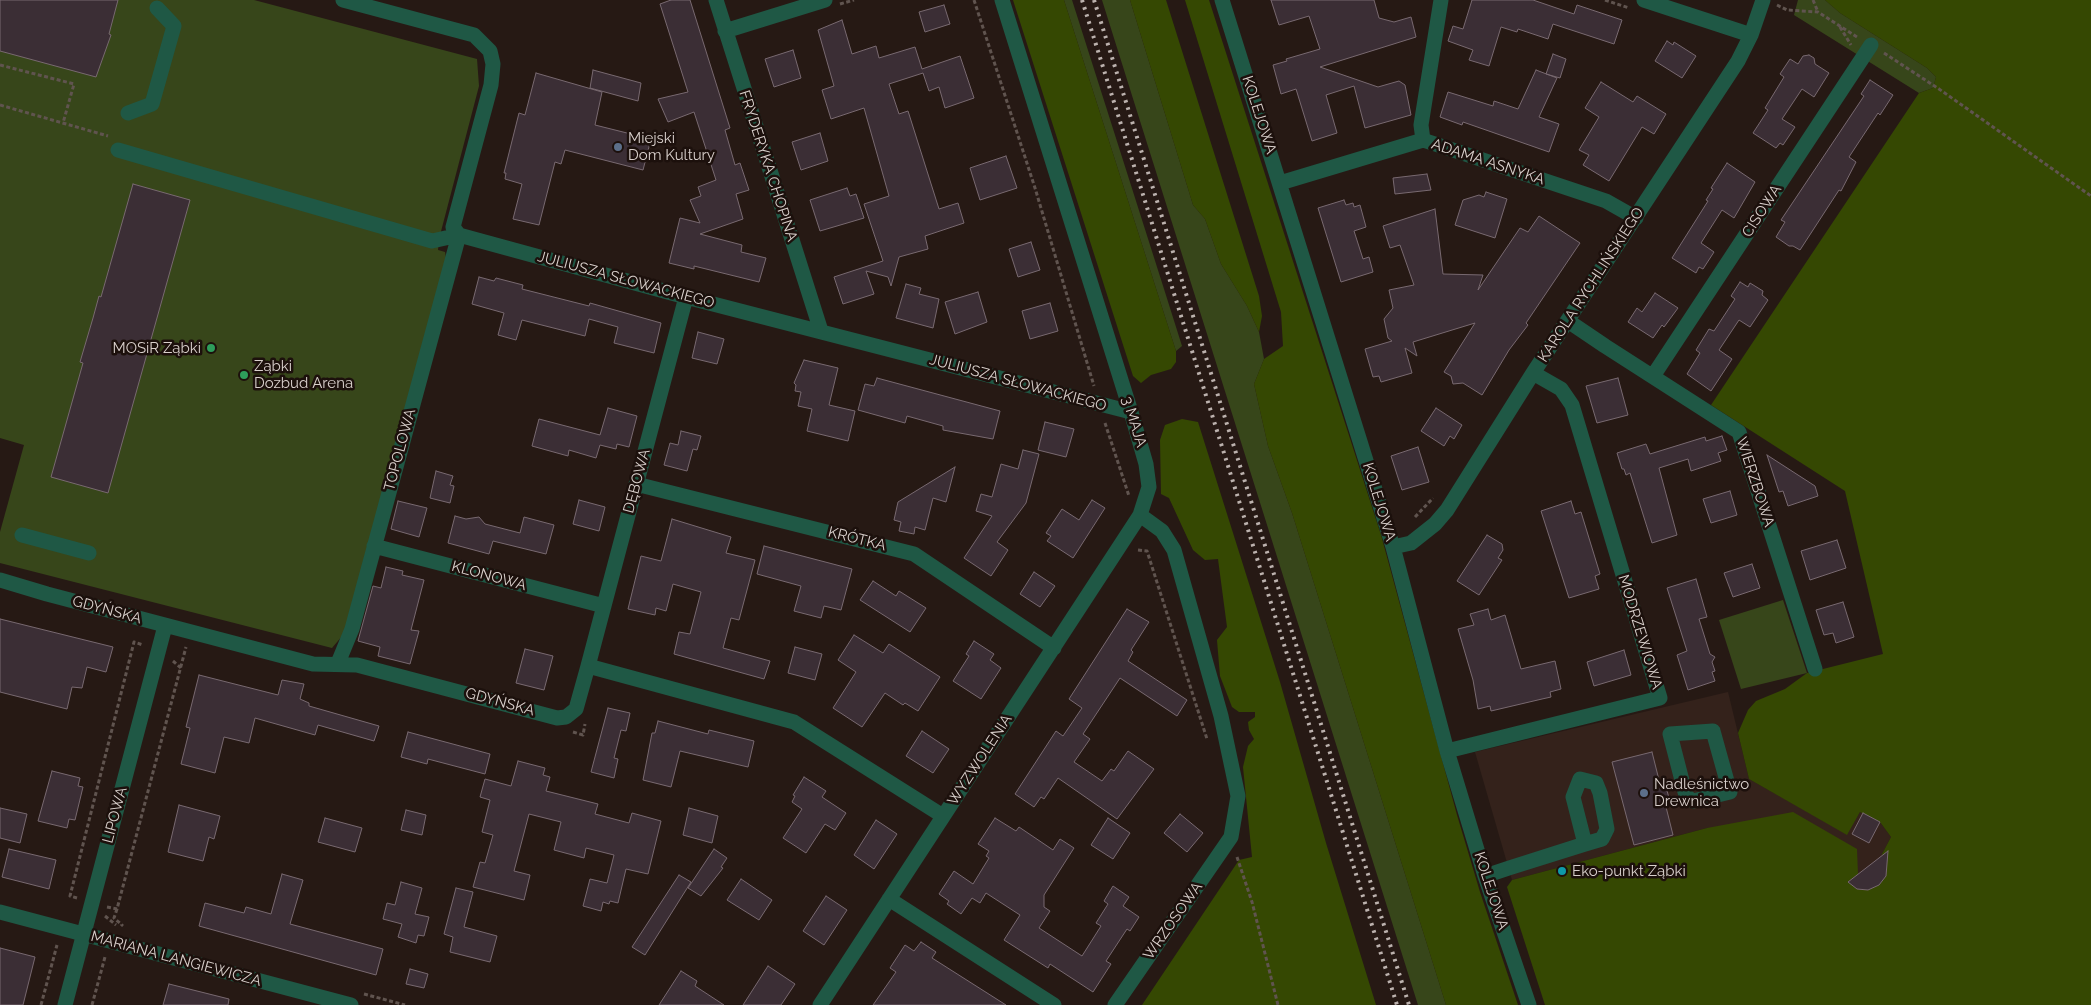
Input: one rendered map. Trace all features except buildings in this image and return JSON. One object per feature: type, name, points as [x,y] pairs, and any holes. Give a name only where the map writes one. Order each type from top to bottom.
[{"type":"street","points":[[117,144],[432,241],[459,235],[453,226],[491,85],[493,64],[490,51],[474,35],[349,0],[343,0]]},
{"type":"street","name":"FRYDERYKA CHOPINA","points":[[716,0],[821,331]]},
{"type":"street","points":[[726,31],[825,0]]},
{"type":"street","name":"3 MAJA","points":[[1002,0],[1131,412],[1148,476],[1149,487],[1140,515]]},
{"type":"street","name":"KOLEJOWA","points":[[1222,0],[1393,547],[1447,751],[1485,876],[1529,1005]]},
{"type":"street","points":[[1423,140],[1421,125],[1441,0]]},
{"type":"street","points":[[1644,0],[1751,35]]},
{"type":"street","name":"KAROLA RYCHLIŃSKIEGO","points":[[1393,547],[1411,543],[1421,536],[1447,510],[1533,373],[1738,61],[1769,2]]},
{"type":"street","points":[[128,113],[152,104],[174,26],[157,8]]},
{"type":"street","name":"CISOWA","points":[[1653,376],[1870,45]]},
{"type":"street","name":"ADAMA ASNYKA","points":[[1280,183],[1423,140],[1606,200],[1636,218]]},
{"type":"street","name":"JULIUSZA SŁOWACKIEGO","points":[[459,235],[686,297],[1131,412]]},
{"type":"street","name":"TOPOLOWA","points":[[338,663],[352,629],[459,235]]},
{"type":"street","name":"DĘBOWA","points":[[588,666],[686,297]]},
{"type":"street","name":"WIERZBOWA","points":[[1568,321],[1739,432],[1815,669]]},
{"type":"street","name":"MODRZEWIOWA","points":[[1447,751],[1660,698],[1572,405],[1562,389],[1533,373]]},
{"type":"street","name":"KRÓTKA","points":[[636,484],[914,554],[1054,648]]},
{"type":"street","points":[[1140,515],[1162,531],[1168,539],[1181,571],[1222,716],[1238,796],[1231,837]]},
{"type":"street","name":"WYZWOLENIA","points":[[820,1005],[1140,515]]},
{"type":"street","points":[[22,535],[89,553]]},
{"type":"street","name":"KLONOWA","points":[[374,546],[604,606]]},
{"type":"street","name":"GDYŃSKA","points":[[0,580],[165,626],[313,664],[338,663],[357,665],[556,718],[566,717],[576,709],[588,666]]},
{"type":"street","name":"LIPOWA","points":[[65,1005],[165,626]]},
{"type":"street","points":[[588,666],[794,722],[943,816]]},
{"type":"street","points":[[1713,731],[1730,792],[1693,801],[1686,796],[1670,734],[1713,731]]},
{"type":"street","name":"WRZOSOWA","points":[[1115,1005],[1231,837]]},
{"type":"street","points":[[1485,876],[1585,844]]},
{"type":"street","points":[[889,899],[1054,1005]]},
{"type":"street","name":"MARIANA LANGIEWICZA","points":[[0,912],[351,1005]]},
{"type":"path","points":[[974,0],[1035,188],[1095,390],[1085,387]]},
{"type":"path","points":[[1812,0],[1818,12]]},
{"type":"path","points":[[1769,2],[1787,10],[1818,12],[1939,89],[2091,196]]},
{"type":"path","points":[[0,65],[74,84],[63,123]]},
{"type":"path","points":[[0,105],[63,123],[117,144]]},
{"type":"path","points":[[1099,404],[1130,500]]},
{"type":"path","points":[[1410,521],[1413,518],[1421,536]]},
{"type":"path","points":[[1132,552],[1137,550],[1146,551],[1210,749]]},
{"type":"path","points":[[181,668],[168,656],[146,650],[144,645],[134,642],[70,896],[116,909],[181,668],[187,643]]},
{"type":"path","points":[[564,730],[583,735],[587,718]]},
{"type":"path","points":[[1231,837],[1252,902],[1278,1005]]},
{"type":"path","points":[[41,1005],[58,940]]},
{"type":"path","points":[[92,1005],[105,957],[109,953]]},
{"type":"shaded area","points":[[1728,692],[1749,779],[1847,834],[1860,812],[1880,822],[1891,837],[1882,854],[1887,864],[1886,876],[1879,885],[1868,890],[1857,889],[1848,882],[1707,828],[1512,880],[1475,752]]},
{"type":"green space","name":"MOSiR Ząbki","points":[[0,0],[254,0],[477,59],[479,86],[439,239],[438,250],[445,252],[446,258],[348,629],[332,648],[0,563],[0,532],[24,445],[0,438]]},
{"type":"green space","points":[[1013,0],[1064,0],[1176,351],[1176,362],[1171,369],[1151,375],[1141,383],[1133,376]]},
{"type":"green space","points":[[1064,0],[1072,0],[1182,346],[1176,351]]},
{"type":"green space","points":[[1102,0],[1130,0],[1193,205],[1205,219],[1221,264],[1247,306],[1259,332],[1264,359],[1254,384],[1268,446],[1292,513],[1446,1005],[1418,1005]]},
{"type":"green space","points":[[1130,0],[1166,0],[1259,296],[1262,316],[1259,332],[1247,306],[1221,264],[1205,219],[1193,205]]},
{"type":"green space","points":[[1185,0],[1209,0],[1381,535],[1457,815],[1480,892],[1518,1005],[1446,1005],[1292,513],[1268,446],[1254,384],[1264,359],[1283,346],[1281,312]]},
{"type":"green space","points":[[1798,0],[1825,0],[1840,13],[1927,68],[1936,77],[1933,88],[1919,93],[1794,15]]},
{"type":"green space","points":[[1825,0],[2091,0],[2091,1005],[1545,1005],[1507,887],[1512,880],[1707,828],[1793,812],[1857,849],[1858,874],[1848,882],[1857,889],[1868,890],[1879,885],[1886,876],[1887,864],[1882,854],[1891,837],[1880,822],[1860,812],[1847,835],[1749,779],[1738,733],[1748,710],[1756,701],[1785,689],[1807,673],[1883,654],[1845,491],[1711,405],[1919,93],[1933,88],[1936,77],[1927,68],[1840,13]]},
{"type":"green space","points":[[1182,419],[1198,422],[1280,682],[1326,843],[1376,1005],[1142,1005],[1239,860],[1252,857],[1243,767],[1248,746],[1254,739],[1249,730],[1248,722],[1255,717],[1255,712],[1239,712],[1232,707],[1220,676],[1217,640],[1227,627],[1218,559],[1205,560],[1193,550],[1169,498],[1161,494],[1160,440],[1165,425]]},
{"type":"green space","points":[[1783,600],[1807,673],[1741,689],[1719,620]]},
{"type":"railway","points":[[1082,0],[1397,1005]]},
{"type":"railway","points":[[1094,0],[1409,1005]]},
{"type":"place","name":"Miejski Dom Kultury","points":[[618,147]]},
{"type":"place","name":"MOSiR Ząbki","points":[[211,348]]},
{"type":"place","name":"Ząbki Dozbud Arena","points":[[244,375]]},
{"type":"place","name":"Nadleśnictwo Drewnica","points":[[1644,793]]},
{"type":"place","name":"Eko-punkt Ząbki","points":[[1562,871]]}]
